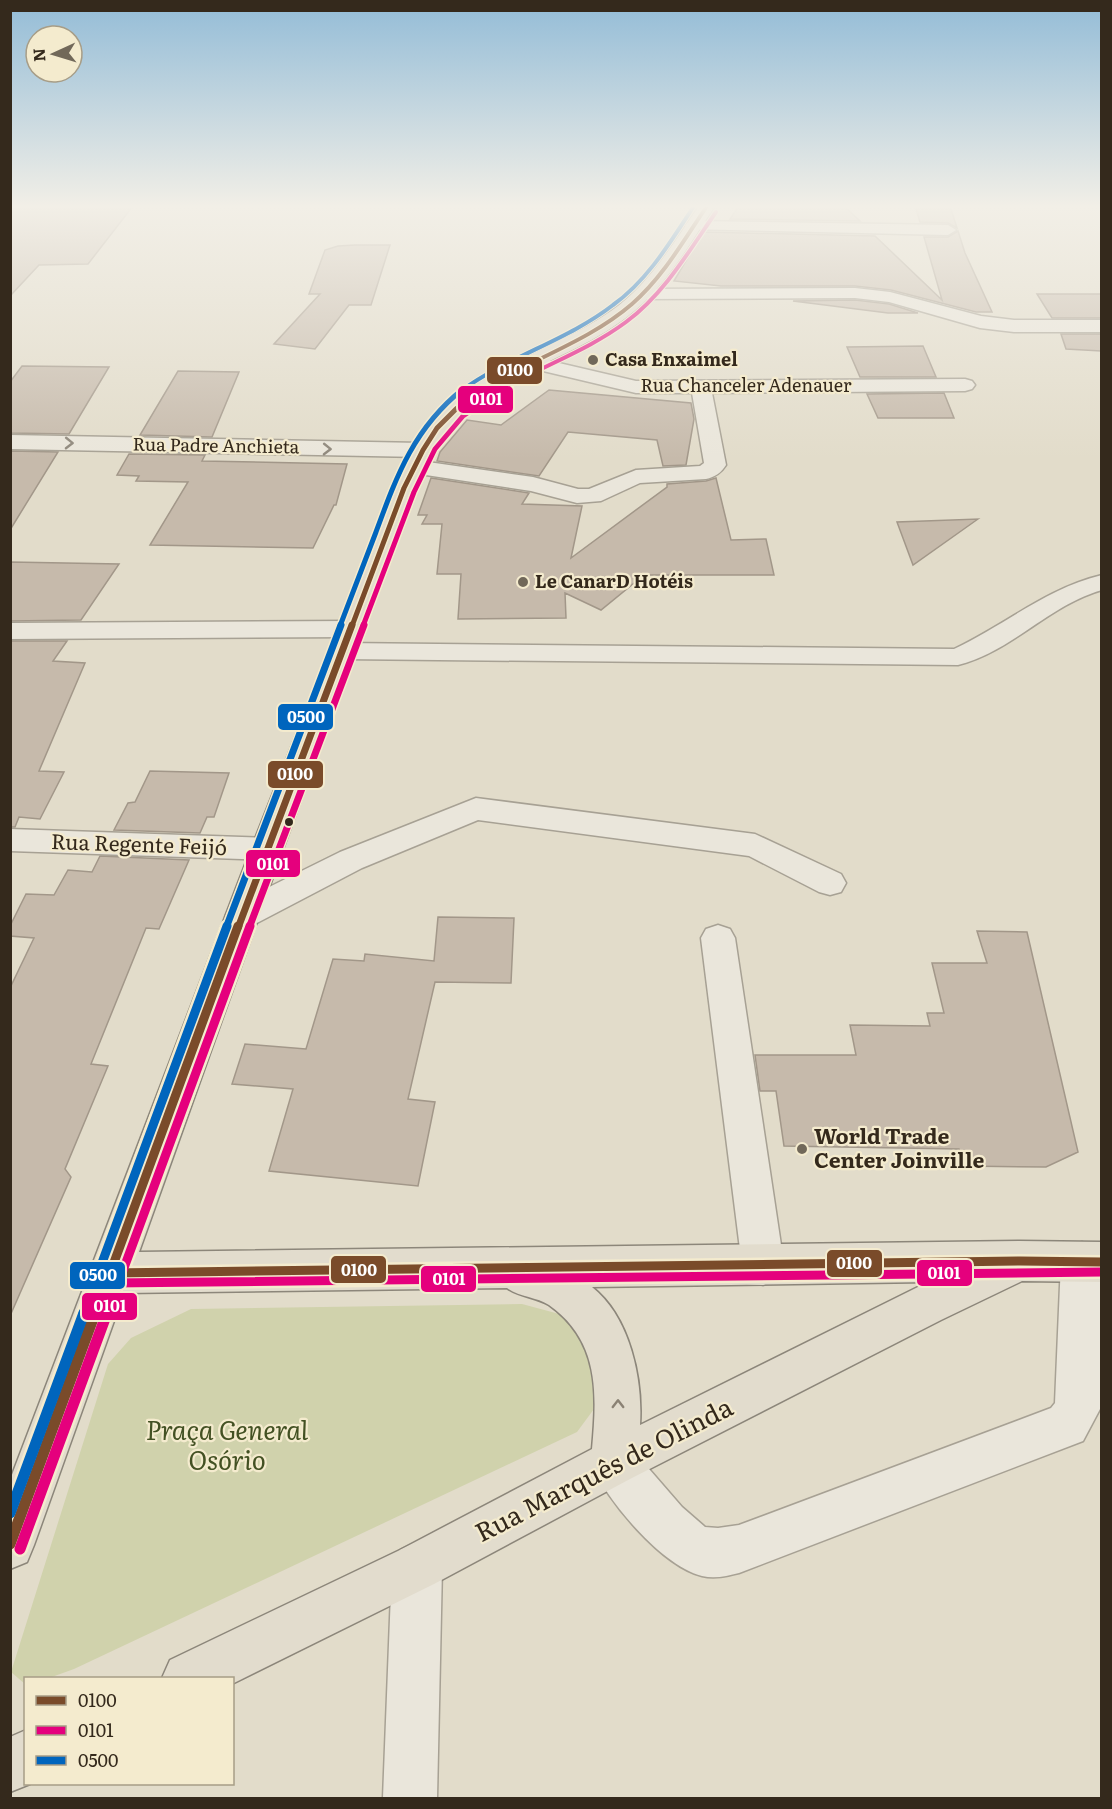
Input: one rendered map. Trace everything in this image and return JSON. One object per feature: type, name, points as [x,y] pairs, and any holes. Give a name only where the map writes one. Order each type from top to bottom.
[{"type":"main road","points":[[10,1545],[267,849],[417,459],[438,427],[454,411],[529,362],[600,326],[645,290]]},
{"type":"main road","name":"Rua Marquês de Olinda","points":[[190,1677],[417,1567],[614,1463],[926,1305],[1020,1261]]},
{"type":"main road","points":[[111,1273],[1091,1262]]},
{"type":"main road","points":[[500,1269],[561,1288],[591,1313],[609,1349],[619,1400],[614,1463]]},
{"type":"main road","points":[[10,1765],[24,1758]]},
{"type":"street","points":[[642,294],[855,293],[890,297],[980,322],[1003,325],[1101,326]]},
{"type":"street","name":"Rua Chanceler Adenauer","points":[[529,362],[623,386],[965,386]]},
{"type":"street","name":"Rua Padre Anchieta","points":[[10,442],[417,459],[577,496],[593,496],[636,477],[706,472],[715,465],[701,387]]},
{"type":"street","points":[[10,631],[958,657],[1005,634],[1061,596],[1081,587],[1101,582]]},
{"type":"street","points":[[243,915],[351,860],[476,809],[755,845],[830,884]]},
{"type":"street","name":"Rua Regente Feijó","points":[[10,840],[267,849]]},
{"type":"street","points":[[718,938],[763,1265]]},
{"type":"street","points":[[614,1463],[679,1538],[697,1550],[716,1553],[740,1549],[1067,1425],[1077,1409],[1091,1262]]},
{"type":"street","points":[[410,1798],[417,1567]]},
{"type":"green space","name":"Praça General Osório","points":[[522,1304],[563,1315],[599,1354],[594,1409],[577,1432],[74,1669],[52,1677],[24,1677],[24,1683],[11,1672],[108,1364],[131,1338],[191,1309]]},
{"type":"building","points":[[310,290],[376,290],[371,305],[349,305],[315,349],[274,344],[320,294],[309,294]]},
{"type":"building","points":[[893,290],[932,290],[942,300],[939,290],[982,290],[992,312],[976,312]]},
{"type":"building","points":[[1037,294],[1101,294],[1101,318],[1052,318]]},
{"type":"building","points":[[855,300],[889,304],[918,313],[888,313],[793,301]]},
{"type":"building","points":[[1061,334],[1101,334],[1101,351],[1066,349]]},
{"type":"building","points":[[923,346],[936,377],[860,377],[847,347]]},
{"type":"building","points":[[22,366],[109,367],[69,434],[10,433],[10,382]]},
{"type":"building","points":[[178,371],[239,372],[212,437],[140,435]]},
{"type":"building","points":[[549,390],[691,403],[694,419],[686,465],[663,466],[657,440],[568,432],[539,476],[437,461],[440,452],[467,420],[501,425]]},
{"type":"building","points":[[944,393],[954,418],[878,418],[867,394]]},
{"type":"building","points":[[10,451],[58,452],[10,530]]},
{"type":"building","points":[[129,454],[205,455],[202,461],[347,464],[336,505],[313,548],[150,545],[188,482],[136,481],[139,476],[117,475]]},
{"type":"building","points":[[431,478],[529,493],[522,504],[582,506],[571,558],[667,487],[667,484],[716,478],[731,540],[766,539],[774,575],[644,575],[601,610],[565,593],[566,618],[458,619],[461,574],[437,574],[442,524],[422,524],[427,515],[418,515]]},
{"type":"building","points":[[978,519],[913,565],[897,522]]},
{"type":"building","points":[[10,562],[119,564],[81,620],[10,621]]},
{"type":"building","points":[[10,641],[67,641],[53,661],[85,663],[39,771],[64,772],[40,819],[19,817],[15,827],[10,827]]},
{"type":"building","points":[[150,771],[229,773],[214,817],[207,817],[200,833],[114,830],[128,803],[135,802]]},
{"type":"building","points":[[100,856],[189,860],[159,929],[146,928],[91,1064],[108,1066],[65,1169],[71,1177],[10,1316],[10,988],[34,938],[10,936],[10,926],[26,894],[54,895],[68,870],[92,872]]},
{"type":"building","points":[[438,917],[514,918],[511,983],[435,982],[408,1099],[435,1102],[418,1186],[269,1171],[293,1089],[232,1084],[245,1044],[306,1049],[333,959],[364,961],[365,954],[434,961]]},
{"type":"building","points":[[977,931],[1027,932],[1078,1152],[1046,1167],[963,1166],[959,1149],[784,1146],[776,1091],[760,1091],[755,1055],[856,1055],[850,1025],[930,1026],[927,1013],[944,1013],[932,963],[987,963]]},
{"type":"transit line","name":"0500","points":[[10,1513],[257,845],[394,484],[411,448],[436,414],[478,379],[597,316],[631,290]]},
{"type":"transit line","name":"0100","points":[[10,1544],[267,849],[404,488],[419,457],[437,428],[477,392],[595,329],[618,315],[645,290]]},
{"type":"transit line","name":"0101","points":[[20,1549],[277,853],[414,492],[431,456],[439,442],[463,416],[485,400],[604,337],[640,311],[659,290]]},
{"type":"transit line","name":"0100","points":[[111,1273],[1020,1261],[1102,1262]]},
{"type":"transit line","name":"0101","points":[[111,1283],[1102,1272]]},
{"type":"place","name":"Casa Enxaimel","points":[[593,360]]},
{"type":"place","name":"Le CanarD Hotéis","points":[[523,582]]},
{"type":"place","name":"World Trade Center Joinville","points":[[802,1149]]}]
